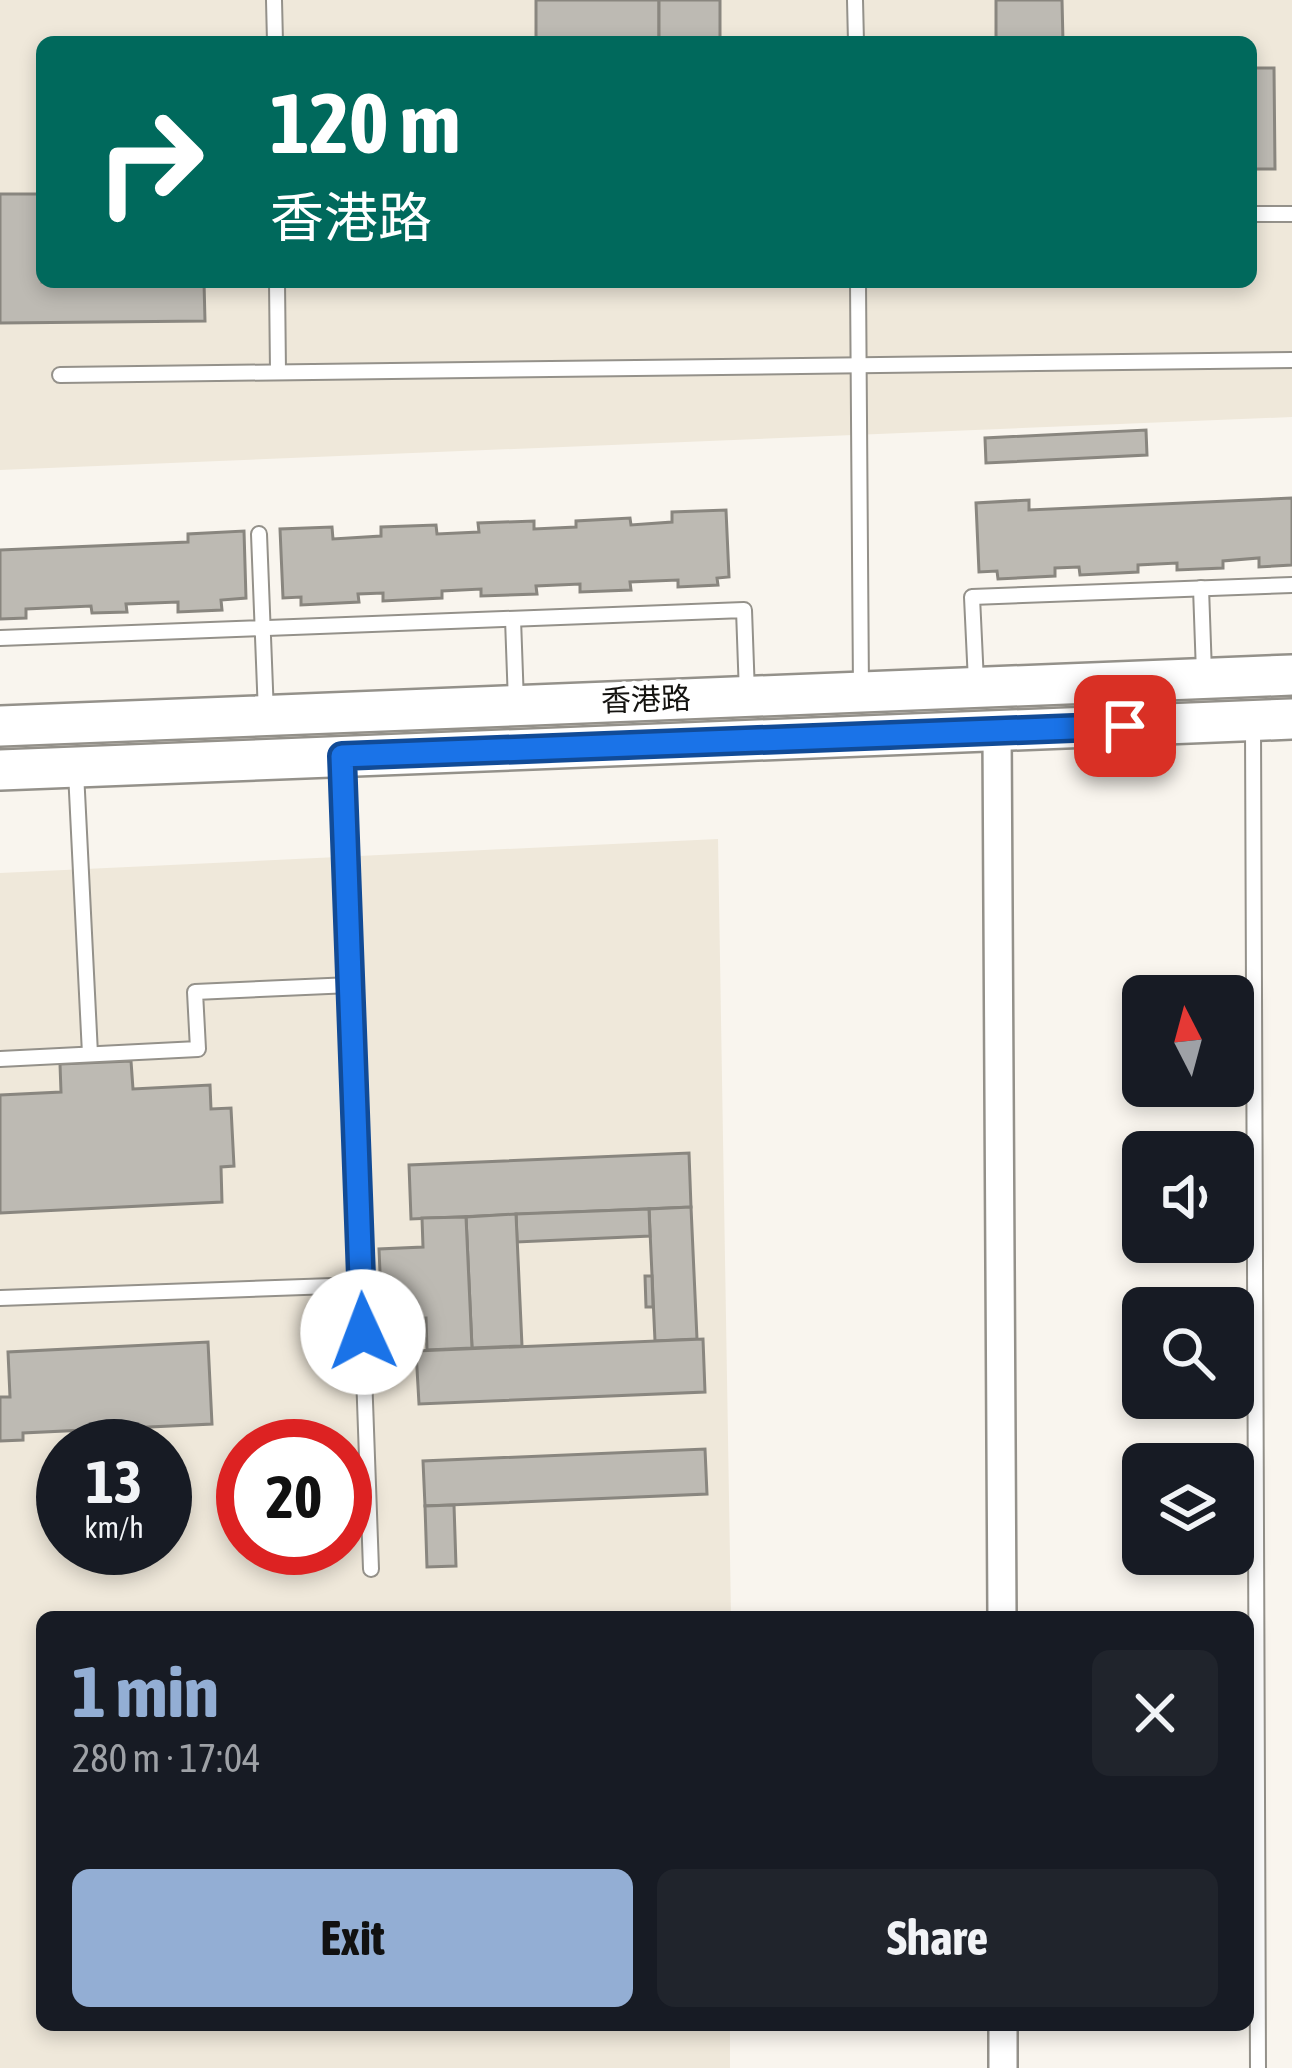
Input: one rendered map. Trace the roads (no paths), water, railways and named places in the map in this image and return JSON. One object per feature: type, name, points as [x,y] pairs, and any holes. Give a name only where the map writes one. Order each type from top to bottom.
[{"type":"main road","name":"香港路","points":[[0,726],[1292,675]]},
{"type":"main road","name":"香港路","points":[[0,770],[1273,720]]},
{"type":"street","points":[[997,731],[1002,1611]]},
{"type":"street","points":[[1003,2031],[1003,2068]]},
{"type":"lane","points":[[274,0],[275,36]]},
{"type":"lane","points":[[855,0],[856,36]]},
{"type":"lane","points":[[1257,214],[1292,214]]},
{"type":"lane","points":[[277,288],[278,372]]},
{"type":"lane","points":[[858,288],[861,692]]},
{"type":"lane","points":[[60,375],[1292,360]]},
{"type":"lane","points":[[260,534],[266,715]]},
{"type":"lane","points":[[976,687],[973,597],[1292,585]]},
{"type":"lane","points":[[1201,588],[1204,678]]},
{"type":"lane","points":[[0,638],[744,610],[747,696]]},
{"type":"lane","points":[[513,619],[516,705]]},
{"type":"lane","points":[[1258,2068],[1273,720]]},
{"type":"lane","points":[[342,756],[366,1419]]},
{"type":"lane","points":[[76,767],[90,1054]]},
{"type":"lane","points":[[0,1059],[198,1049],[195,992],[351,985]]},
{"type":"lane","points":[[0,1298],[361,1285]]}]
